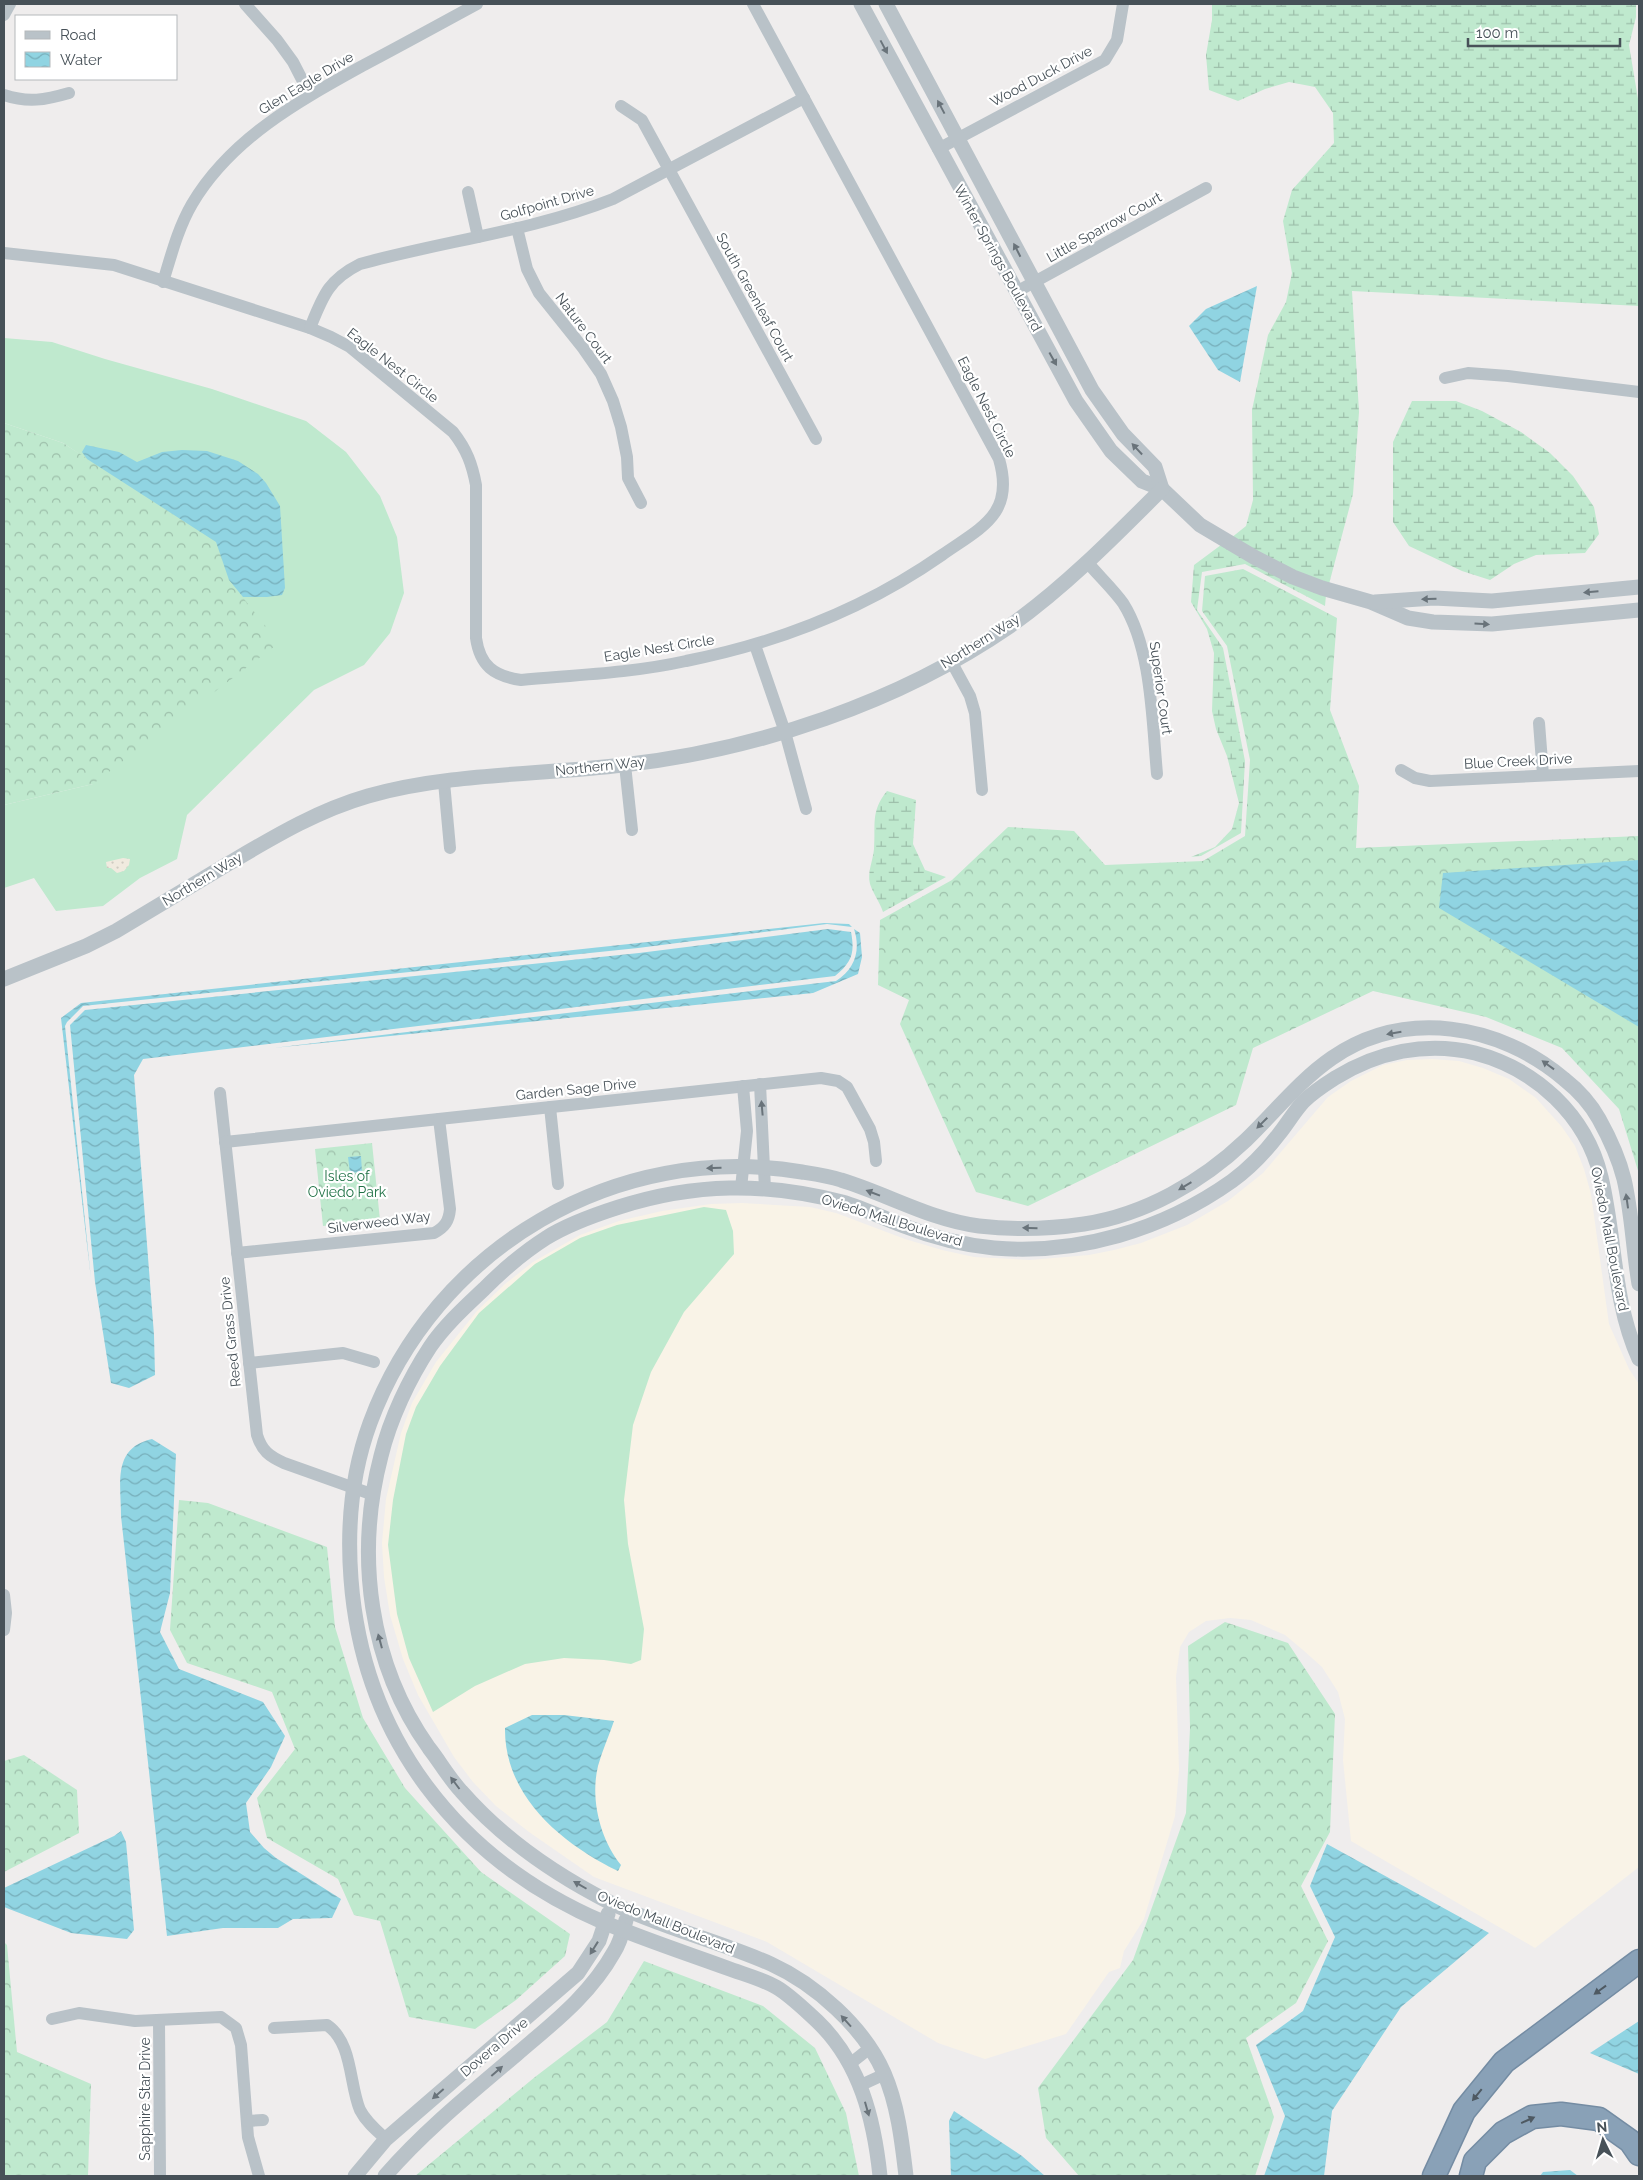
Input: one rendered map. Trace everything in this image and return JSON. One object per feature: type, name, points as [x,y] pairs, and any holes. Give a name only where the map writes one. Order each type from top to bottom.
[{"type":"highway","points":[[1434,2176],[1464,2111],[1504,2062],[1639,1961]]},
{"type":"highway","points":[[1471,2176],[1475,2160],[1503,2133],[1532,2117],[1561,2114],[1599,2119],[1630,2141],[1639,2154]]},
{"type":"street","points":[[4,15],[10,4]]},
{"type":"street","points":[[245,4],[288,55],[310,94]]},
{"type":"street","name":"Glen Eagle Drive","points":[[163,282],[182,226],[192,204],[212,176],[248,138],[277,115],[310,94],[477,4]]},
{"type":"street","name":"Eagle Nest Circle","points":[[4,253],[114,266],[310,328],[350,347],[453,432],[465,448],[472,463],[476,485],[476,638],[478,651],[494,672],[504,677],[521,680],[627,670],[685,662],[755,645],[854,606],[924,568],[994,516],[1001,502],[1004,476],[999,459],[753,4]]},
{"type":"street","name":"Winter Springs Boulevard","points":[[861,4],[1076,401],[1111,451],[1142,481],[1162,489],[1200,525],[1254,558],[1293,577],[1322,588],[1371,602],[1408,618],[1472,624],[1508,623],[1639,610]]},
{"type":"street","name":"Winter Springs Boulevard","points":[[886,4],[1092,390],[1123,434],[1154,467],[1162,489]]},
{"type":"street","name":"Wood Duck Drive","points":[[938,149],[1105,60],[1117,40],[1123,4]]},
{"type":"street","points":[[4,95],[21,101],[40,102],[69,94]]},
{"type":"street","name":"Golfpoint Drive","points":[[310,328],[321,300],[330,285],[343,273],[360,264],[517,228],[591,208],[613,199],[804,98]]},
{"type":"street","name":"South Greenleaf Court","points":[[621,106],[642,120],[816,439]]},
{"type":"street","name":"Little Sparrow Court","points":[[1016,292],[1206,188]]},
{"type":"street","points":[[468,192],[478,237]]},
{"type":"street","name":"Nature Court","points":[[517,228],[527,269],[539,293],[583,348],[600,374],[613,401],[623,434],[628,478],[641,503]]},
{"type":"street","points":[[1444,378],[1468,373],[1639,392]]},
{"type":"street","name":"Northern Way","points":[[4,979],[86,946],[116,931],[289,828],[321,812],[368,796],[444,782],[625,765],[743,743],[785,732],[886,695],[951,661],[1009,626],[1088,563],[1162,489]]},
{"type":"street","name":"Superior Court","points":[[1088,563],[1122,602],[1136,630],[1145,659],[1158,774]]},
{"type":"street","name":"Winter Springs Boulevard","points":[[1371,602],[1434,598],[1504,600],[1639,587]]},
{"type":"street","points":[[1504,600],[1508,623]]},
{"type":"street","points":[[755,645],[785,732],[806,809]]},
{"type":"street","points":[[951,661],[970,696],[975,713],[982,790]]},
{"type":"street","points":[[1539,723],[1543,775]]},
{"type":"street","points":[[625,765],[632,830]]},
{"type":"street","name":"Blue Creek Drive","points":[[1401,770],[1415,778],[1430,781],[1639,771]]},
{"type":"street","points":[[444,782],[450,848]]},
{"type":"street","name":"Oviedo Mall Boulevard","points":[[880,2176],[876,2141],[861,2085],[851,2063],[821,2024],[776,1987],[604,1922],[533,1886],[478,1844],[437,1802],[402,1750],[380,1707],[370,1679],[364,1660],[353,1604],[349,1551],[353,1487],[368,1427],[404,1351],[430,1315],[460,1282],[494,1251],[530,1226],[574,1201],[624,1184],[697,1168],[743,1166],[798,1171],[839,1180],[933,1214],[975,1226],[1035,1228],[1085,1224],[1129,1214],[1206,1173],[1241,1144],[1326,1062],[1352,1046],[1388,1033],[1434,1027],[1471,1032],[1515,1045],[1547,1064],[1577,1089],[1596,1112],[1623,1176],[1639,1284]]},
{"type":"street","name":"Oviedo Mall Boulevard","points":[[906,2176],[899,2125],[885,2074],[870,2048],[830,2002],[802,1979],[769,1963],[611,1903],[536,1859],[493,1823],[458,1789],[420,1736],[390,1677],[376,1624],[369,1573],[368,1531],[372,1494],[383,1445],[406,1390],[430,1347],[456,1316],[498,1275],[545,1238],[595,1215],[655,1196],[700,1188],[765,1189],[807,1194],[850,1204],[908,1228],[949,1240],[990,1248],[1042,1250],[1091,1243],[1150,1225],[1189,1208],[1236,1178],[1265,1152],[1302,1103],[1329,1082],[1357,1066],[1389,1054],[1426,1047],[1462,1050],[1492,1058],[1519,1069],[1549,1091],[1570,1112],[1588,1142],[1601,1175],[1617,1287],[1632,1342],[1639,1359]]},
{"type":"street","name":"Garden Sage Drive","points":[[225,1142],[820,1078],[838,1081],[847,1087],[870,1129],[874,1142],[876,1162]]},
{"type":"street","points":[[760,1084],[765,1189]]},
{"type":"street","points":[[741,1188],[747,1131],[743,1086]]},
{"type":"street","name":"Reed Grass Drive","points":[[220,1093],[256,1435],[261,1447],[270,1456],[284,1463],[372,1494]]},
{"type":"street","points":[[550,1107],[558,1184]]},
{"type":"street","name":"Silverweed Way","points":[[237,1253],[434,1233],[443,1228],[449,1219],[450,1209],[440,1119]]},
{"type":"street","points":[[747,1131],[763,1131]]},
{"type":"street","points":[[249,1363],[342,1354],[374,1362]]},
{"type":"street","points":[[4,1595],[6,1613],[4,1630]]},
{"type":"street","name":"Dovera Drive","points":[[355,2176],[386,2139],[578,1973],[598,1941],[611,1903]]},
{"type":"street","name":"Dovera Drive","points":[[385,2176],[407,2151],[561,2018],[594,1983],[615,1951],[630,1910]]},
{"type":"street","points":[[52,2018],[79,2013],[135,2021],[221,2017],[236,2028],[241,2045],[248,2137],[259,2176]]},
{"type":"street","name":"Sapphire Star Drive","points":[[159,2021],[160,2176]]},
{"type":"street","points":[[274,2028],[327,2025],[334,2030],[342,2042],[361,2111],[372,2127],[386,2139]]},
{"type":"street","points":[[851,2063],[870,2048]]},
{"type":"street","points":[[861,2085],[885,2074]]},
{"type":"street","points":[[247,2122],[263,2120]]},
{"type":"shaded area","points":[[1407,1060],[1459,1061],[1483,1068],[1509,1079],[1536,1098],[1562,1127],[1575,1146],[1591,1194],[1609,1324],[1629,1369],[1639,1384],[1639,1867],[1535,1948],[1351,1841],[1343,1760],[1345,1719],[1338,1692],[1322,1667],[1285,1635],[1251,1620],[1230,1618],[1206,1621],[1189,1632],[1180,1647],[1176,1677],[1179,1770],[1175,1816],[1144,1919],[1124,1951],[1120,1968],[1109,1972],[1066,2034],[985,2059],[938,2043],[767,1942],[594,1877],[529,1832],[496,1806],[473,1782],[454,1757],[418,1695],[403,1659],[390,1615],[384,1577],[382,1543],[386,1499],[401,1433],[412,1403],[436,1362],[477,1311],[505,1284],[533,1262],[580,1235],[619,1221],[662,1211],[711,1204],[742,1203],[810,1207],[836,1213],[905,1239],[974,1257],[1030,1260],[1089,1255],[1114,1250],[1141,1243],[1187,1225],[1228,1201],[1263,1173],[1328,1097],[1351,1081],[1383,1065]]},
{"type":"green space","points":[[1212,4],[1636,4],[1636,17],[1629,45],[1639,105],[1639,306],[1352,291],[1359,412],[1353,494],[1329,584],[1295,571],[1231,538],[1246,526],[1253,500],[1252,410],[1268,335],[1286,302],[1292,273],[1283,221],[1292,190],[1334,143],[1333,113],[1315,87],[1289,82],[1265,89],[1238,101],[1209,90],[1206,55],[1212,20]]},
{"type":"green space","points":[[4,338],[52,342],[212,389],[306,421],[346,452],[380,496],[397,537],[404,593],[390,633],[364,665],[314,690],[187,815],[177,859],[140,878],[103,906],[56,911],[34,878],[4,888],[4,805],[93,784],[138,493],[63,443],[4,423]]},
{"type":"green space","points":[[1412,401],[1456,401],[1482,411],[1521,432],[1550,453],[1573,476],[1594,507],[1599,534],[1585,553],[1536,555],[1514,564],[1490,580],[1462,571],[1409,546],[1393,522],[1393,442]]},
{"type":"green space","points":[[4,423],[63,443],[217,542],[229,580],[279,643],[93,784],[4,805]]},
{"type":"green space","points":[[1221,545],[1326,595],[1325,606],[1245,564],[1202,572],[1197,610],[1223,648],[1245,761],[1241,833],[1201,856],[1191,857],[1215,847],[1232,829],[1239,803],[1227,756],[1216,729],[1212,711],[1214,653],[1207,629],[1191,602],[1194,565]]},
{"type":"green space","points":[[1243,569],[1337,618],[1330,710],[1359,786],[1356,848],[1639,836],[1639,1174],[1619,1109],[1562,1048],[1486,1017],[1373,991],[1253,1048],[1236,1105],[1028,1206],[976,1192],[900,1024],[909,1000],[878,985],[880,920],[952,880],[1008,827],[1074,831],[1105,865],[1203,861],[1245,836],[1250,760],[1227,646],[1202,611],[1205,576]]},
{"type":"green space","points":[[887,791],[916,800],[913,844],[925,870],[946,877],[883,912],[870,884],[869,875],[874,849],[876,812]]},
{"type":"green space","name":"Isles of Oviedo Park","points":[[372,1143],[380,1220],[323,1226],[315,1149]]},
{"type":"green space","points":[[704,1207],[726,1210],[733,1231],[734,1254],[684,1312],[651,1372],[633,1425],[624,1500],[628,1544],[644,1629],[641,1660],[631,1664],[604,1660],[564,1658],[525,1664],[475,1686],[433,1712],[409,1658],[397,1614],[388,1545],[393,1500],[406,1434],[416,1407],[440,1366],[479,1313],[535,1264],[580,1238],[617,1225]]},
{"type":"green space","points":[[179,1500],[208,1503],[327,1547],[335,1627],[363,1718],[405,1788],[481,1872],[570,1934],[565,1956],[516,2000],[475,2029],[409,2017],[380,1921],[354,1915],[338,1879],[267,1838],[257,1798],[295,1749],[272,1692],[187,1663],[170,1630]]},
{"type":"green space","points":[[1225,1622],[1288,1643],[1335,1714],[1330,1832],[1301,1886],[1328,1941],[1296,2003],[1246,2038],[1274,2117],[1255,2176],[1079,2176],[1046,2138],[1038,2088],[1133,1960],[1186,1813],[1190,1728],[1188,1646]]},
{"type":"green space","points":[[24,1755],[77,1790],[79,1833],[4,1872],[4,1761]]},
{"type":"green space","points":[[4,1942],[7,1945],[17,2052],[91,2084],[88,2176],[4,2176]]},
{"type":"green space","points":[[644,1961],[763,2006],[815,2048],[846,2113],[859,2176],[415,2176],[535,2077],[607,2022]]},
{"type":"sand","points":[[123,858],[130,859],[129,865],[124,871],[117,873],[111,868],[107,868],[106,862]]},
{"type":"water","points":[[1257,286],[1240,382],[1218,370],[1189,326],[1206,309]]},
{"type":"water","points":[[86,445],[119,452],[137,462],[162,452],[182,450],[207,451],[238,461],[258,474],[280,506],[285,588],[282,595],[243,597],[229,580],[216,542],[87,459],[82,452]]},
{"type":"water","points":[[1639,860],[1639,1027],[1439,908],[1443,873]]},
{"type":"water","points":[[824,923],[849,924],[852,927],[827,924],[638,948],[83,1006],[65,1026],[91,1279],[61,1018],[81,1003]]},
{"type":"water","points":[[828,929],[851,932],[853,946],[851,957],[835,976],[143,1059],[134,1075],[154,1335],[155,1375],[129,1388],[111,1383],[95,1282],[70,1025],[85,1010],[639,953]]},
{"type":"water","points":[[854,929],[860,933],[862,957],[858,974],[813,993],[273,1048],[836,981],[848,971],[855,958],[857,944]]},
{"type":"water","points":[[361,1156],[362,1172],[350,1173],[348,1157]]},
{"type":"water","points":[[152,1439],[176,1454],[170,1593],[160,1632],[179,1669],[263,1702],[285,1736],[271,1767],[246,1803],[250,1832],[276,1858],[341,1899],[332,1918],[293,1919],[278,1928],[223,1928],[167,1936],[121,1516],[120,1491],[122,1469],[130,1450]]},
{"type":"water","points":[[532,1715],[564,1715],[614,1721],[598,1766],[595,1792],[602,1831],[621,1865],[618,1871],[597,1860],[557,1832],[540,1815],[514,1775],[507,1753],[505,1728]]},
{"type":"water","points":[[121,1831],[126,1842],[134,1930],[127,1939],[71,1933],[4,1907],[4,1888]]},
{"type":"water","points":[[1327,1844],[1489,1933],[1401,2007],[1332,2111],[1324,2176],[1264,2176],[1285,2116],[1256,2045],[1303,2011],[1335,1937],[1310,1886]]},
{"type":"water","points":[[1639,2021],[1639,2074],[1590,2053]]},
{"type":"water","points":[[954,2111],[1022,2156],[1045,2176],[951,2176],[949,2121]]},
{"type":"water","points":[[1570,2170],[1578,2176],[1540,2176],[1543,2172]]}]
